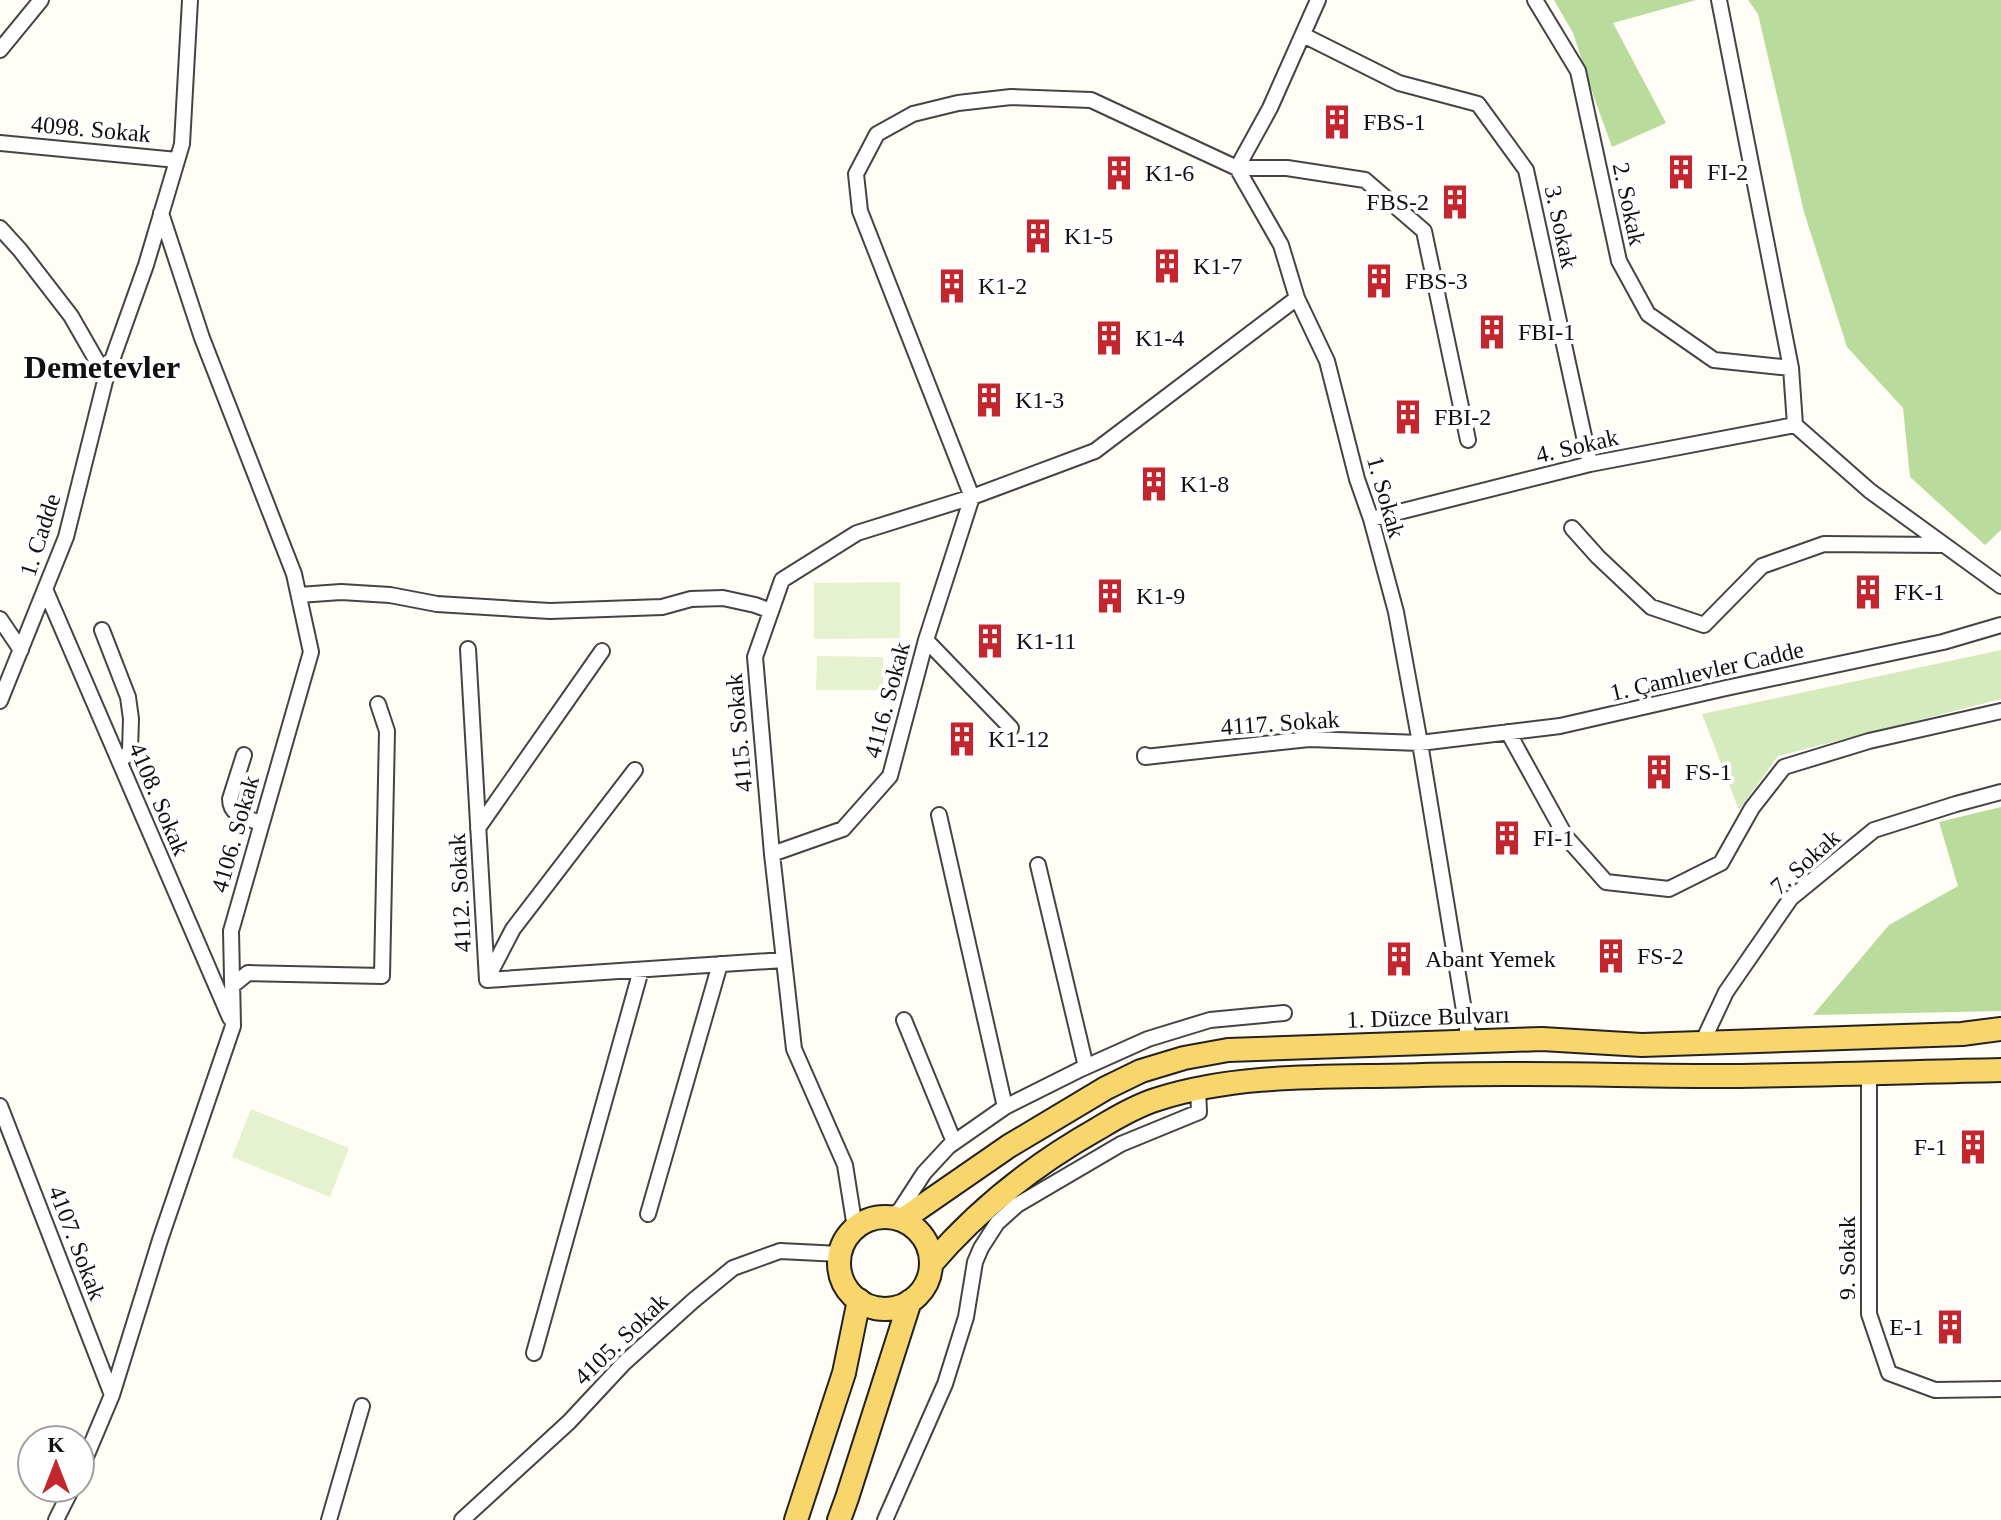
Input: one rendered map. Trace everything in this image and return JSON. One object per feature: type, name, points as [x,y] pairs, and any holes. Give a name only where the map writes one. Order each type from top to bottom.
[{"type":"main road","name":"1. Düzce Bulvarı","points":[[896,1218],[1106,1088],[1141,1071],[1184,1058],[1228,1050],[1542,1039],[1642,1045],[1962,1034],[2001,1029]]},
{"type":"main road","points":[[931,1264],[952,1239],[1010,1187],[1071,1144],[1113,1119],[1155,1100],[1198,1088],[1250,1080],[1507,1073],[1729,1076],[2001,1070]]},
{"type":"main road","points":[[877,1217],[896,1218],[913,1226],[923,1237],[931,1264],[922,1290],[910,1301],[896,1307],[881,1308],[853,1296],[844,1284],[840,1254],[845,1239],[855,1228],[877,1217]]},
{"type":"main road","points":[[796,1520],[841,1383],[859,1300]]},
{"type":"main road","points":[[839,1520],[910,1301]]},
{"type":"street","points":[[0,50],[41,0]]},
{"type":"street","name":"1. Cadde","points":[[0,701],[66,537],[106,377],[146,265],[182,144],[190,0]]},
{"type":"street","points":[[1237,168],[1270,108],[1318,0]]},
{"type":"street","name":"2. Sokak","points":[[1535,0],[1578,71],[1619,261],[1648,314],[1714,360],[1791,368]]},
{"type":"street","points":[[1719,0],[1791,368],[1795,425],[1870,491],[2001,586]]},
{"type":"street","name":"3. Sokak","points":[[1303,35],[1399,83],[1478,104],[1526,170],[1590,464]]},
{"type":"street","points":[[972,497],[860,211],[856,174],[877,134],[913,114],[958,103],[1011,97],[1091,100],[1237,168],[1287,168],[1365,180],[1424,231],[1468,440]]},
{"type":"street","name":"4098. Sokak","points":[[0,143],[177,160]]},
{"type":"street","name":"1. Sokak","points":[[1237,168],[1281,245],[1297,298],[1327,361],[1396,612],[1469,1041]]},
{"type":"street","name":"4106. Sokak","points":[[96,1433],[112,1395],[160,1240],[233,1026],[231,931],[311,652],[294,574],[202,338],[161,213]]},
{"type":"street","points":[[0,228],[71,316],[106,377]]},
{"type":"street","name":"4115. Sokak","points":[[855,1228],[845,1165],[794,1049],[772,854],[755,657],[782,580],[857,533],[972,497],[1095,451],[1297,298]]},
{"type":"street","name":"4. Sokak","points":[[1371,519],[1590,464],[1795,425]]},
{"type":"street","name":"4116. Sokak","points":[[772,854],[843,829],[890,776],[926,640],[972,497]]},
{"type":"street","points":[[1572,528],[1651,607],[1704,625],[1762,566],[1824,544],[1944,545]]},
{"type":"street","name":"4108. Sokak","points":[[45,589],[233,1026]]},
{"type":"street","points":[[299,595],[341,592],[390,595],[437,604],[550,611],[662,607],[691,599],[723,598],[771,611]]},
{"type":"street","points":[[0,619],[21,650]]},
{"type":"street","name":"1. Çamlıevler Cadde","points":[[1420,743],[1560,726],[1943,642],[2001,625]]},
{"type":"street","points":[[102,630],[130,708],[130,750],[119,761]]},
{"type":"street","points":[[926,640],[1011,728]]},
{"type":"street","name":"4112. Sokak","points":[[468,649],[487,980],[784,960]]},
{"type":"street","points":[[478,828],[602,651]]},
{"type":"street","points":[[232,986],[248,973],[382,976],[387,731],[378,704]]},
{"type":"street","points":[[1508,732],[1566,837],[1606,882],[1669,889],[1721,863],[1752,808],[1784,767],[1869,741],[2001,711]]},
{"type":"street","name":"4117. Sokak","points":[[1145,755],[1309,739],[1420,743]]},
{"type":"street","points":[[244,755],[230,806],[237,814],[261,823]]},
{"type":"street","points":[[487,980],[513,929],[635,770]]},
{"type":"street","name":"7. Sokak","points":[[1702,1043],[1726,992],[1791,898],[1874,830],[2001,792]]},
{"type":"street","points":[[939,815],[1005,1107]]},
{"type":"street","points":[[1038,865],[1086,1067]]},
{"type":"street","points":[[648,1214],[720,964]]},
{"type":"street","points":[[534,1353],[641,970]]},
{"type":"street","points":[[896,1218],[924,1173],[954,1142],[1005,1107],[1148,1039],[1210,1020],[1284,1013]]},
{"type":"street","points":[[904,1020],[954,1142]]},
{"type":"street","name":"9. Sokak","points":[[1869,1073],[1869,1314],[1889,1373],[1935,1390],[2001,1389]]},
{"type":"street","points":[[885,1520],[945,1384],[966,1317],[975,1262],[989,1234],[1007,1213],[1121,1144],[1199,1112],[1198,1088]]},
{"type":"street","name":"4107. Sokak","points":[[0,1106],[112,1395]]},
{"type":"street","name":"4105. Sokak","points":[[462,1520],[569,1422],[624,1363],[733,1268],[780,1251],[840,1254]]},
{"type":"street","points":[[329,1520],[362,1406]]},
{"type":"green space","points":[[1554,0],[1696,0],[1613,23],[1666,123],[1612,147],[1573,33]]},
{"type":"green space","points":[[1748,0],[2001,0],[2001,530],[1985,545],[1910,477],[1903,408],[1847,347],[1804,212],[1758,14]]},
{"type":"green space","points":[[900,582],[900,638],[814,639],[814,583]]},
{"type":"green space","points":[[2001,650],[2001,699],[1778,756],[1739,810],[1702,714]]},
{"type":"green space","points":[[817,656],[883,657],[883,690],[816,690]]},
{"type":"green space","points":[[2001,807],[2001,1011],[1813,1015],[1889,925],[1958,886],[1939,822]]},
{"type":"green space","points":[[251,1109],[349,1148],[330,1197],[232,1157]]},
{"type":"place","name":"FBS-1","points":[[1337,122]]},
{"type":"place","name":"FI-2","points":[[1681,172]]},
{"type":"place","name":"K1-6","points":[[1119,173]]},
{"type":"place","name":"FBS-2","points":[[1455,202]]},
{"type":"place","name":"K1-5","points":[[1038,236]]},
{"type":"place","name":"K1-7","points":[[1167,266]]},
{"type":"place","name":"FBS-3","points":[[1379,281]]},
{"type":"place","name":"K1-2","points":[[952,286]]},
{"type":"place","name":"FBI-1","points":[[1492,332]]},
{"type":"place","name":"K1-4","points":[[1109,338]]},
{"type":"place","name":"K1-3","points":[[989,400]]},
{"type":"place","name":"FBI-2","points":[[1408,417]]},
{"type":"place","name":"K1-8","points":[[1154,484]]},
{"type":"place","name":"FK-1","points":[[1868,592]]},
{"type":"place","name":"K1-9","points":[[1110,596]]},
{"type":"place","name":"K1-11","points":[[990,641]]},
{"type":"place","name":"K1-12","points":[[962,739]]},
{"type":"place","name":"FS-1","points":[[1659,772]]},
{"type":"place","name":"FI-1","points":[[1507,838]]},
{"type":"place","name":"FS-2","points":[[1611,956]]},
{"type":"place","name":"Abant Yemek","points":[[1399,959]]},
{"type":"place","name":"F-1","points":[[1973,1147]]},
{"type":"place","name":"E-1","points":[[1950,1327]]},
{"type":"district","name":"Demetevler","points":[[102,367]]}]
